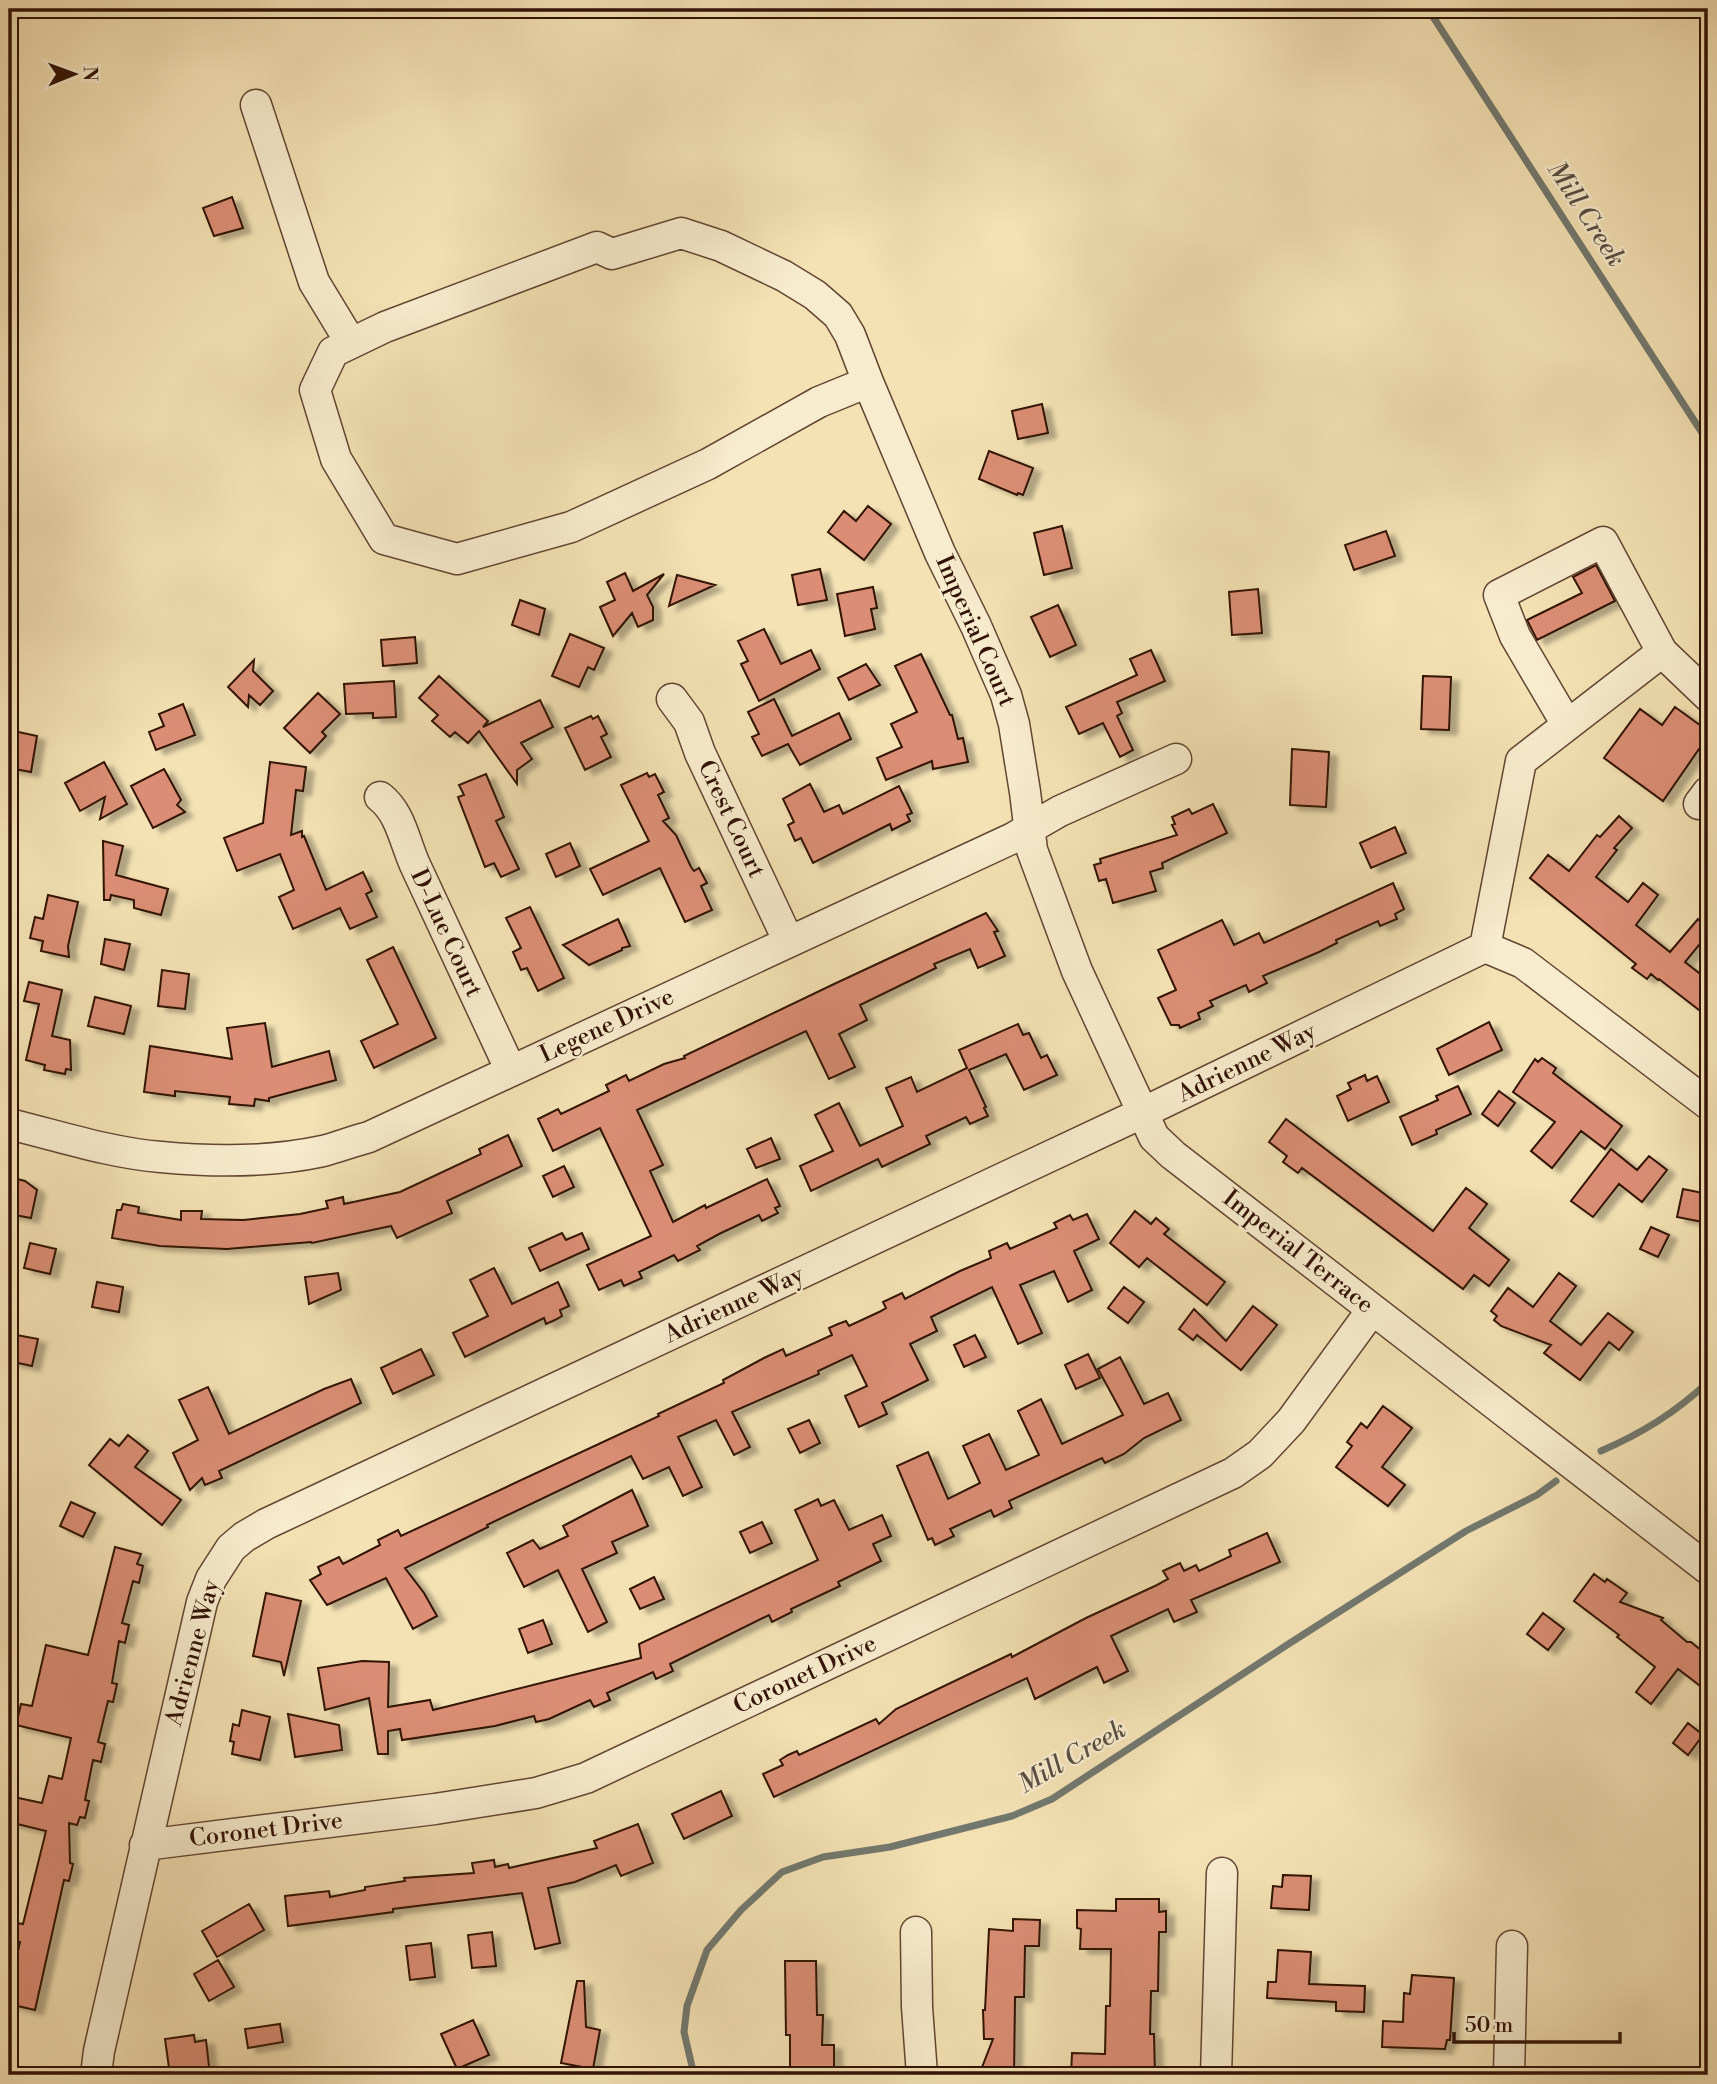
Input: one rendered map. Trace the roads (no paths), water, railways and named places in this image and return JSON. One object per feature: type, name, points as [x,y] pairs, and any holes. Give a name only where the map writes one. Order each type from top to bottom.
[{"type":"street","points":[[256,105],[314,282],[351,343]]},
{"type":"street","name":"Imperial Court","points":[[868,382],[819,402],[708,464],[571,527],[457,559],[384,538],[336,459],[315,390],[333,352],[385,327],[597,247],[612,254],[681,233],[734,252],[784,276],[815,295],[838,315],[844,325],[894,442],[940,553],[1006,695],[1014,724],[1030,828]]},
{"type":"street","points":[[1566,723],[1515,636],[1499,596],[1603,542],[1662,652],[1708,696]]},
{"type":"street","points":[[1662,652],[1566,723],[1521,761],[1485,947],[1523,963],[1708,1104]]},
{"type":"street","name":"Crest Court","points":[[672,699],[689,722],[700,753],[788,940]]},
{"type":"street","name":"Legene Drive","points":[[9,1124],[125,1152],[211,1160],[266,1158],[322,1151],[369,1137],[1175,759]]},
{"type":"street","name":"D-Lue Court","points":[[380,797],[395,814],[411,858],[511,1071]]},
{"type":"street","name":"Imperial Terrace","points":[[1030,828],[1032,850],[1077,971],[1154,1137],[1173,1155],[1708,1569]]},
{"type":"street","name":"Adrienne Way","points":[[96,2075],[145,1845],[202,1602],[220,1563],[244,1537],[279,1518],[1142,1114],[1485,947]]},
{"type":"street","name":"Coronet Drive","points":[[145,1845],[435,1809],[536,1793],[586,1778],[1233,1473],[1260,1454],[1291,1421],[1373,1310]]},
{"type":"street","points":[[1216,2075],[1222,1873]]},
{"type":"street","points":[[916,1932],[917,2007],[922,2075]]},
{"type":"street","points":[[1509,2075],[1512,1946]]},
{"type":"waterway","name":"Mill Creek","points":[[1428,9],[1708,442]]},
{"type":"waterway","name":"Mill Creek","points":[[1601,1451],[1658,1421],[1708,1382]]},
{"type":"waterway","name":"Mill Creek","points":[[694,2075],[684,2032],[687,2006],[707,1950],[741,1910],[782,1872],[823,1857],[890,1847],[1012,1816],[1052,1799],[1466,1531],[1537,1495],[1556,1481]]}]
